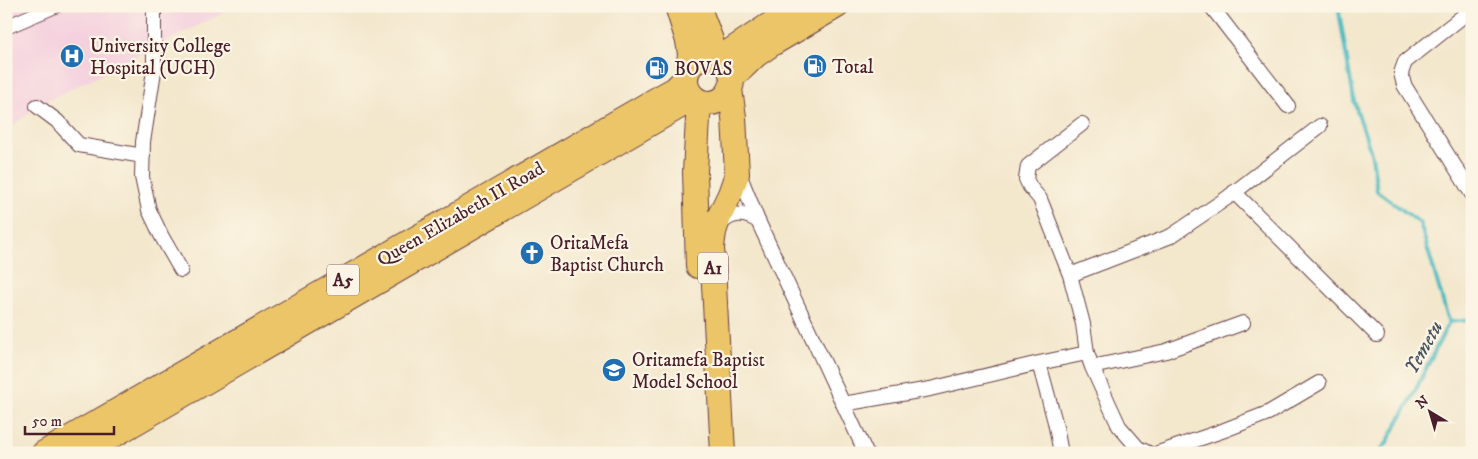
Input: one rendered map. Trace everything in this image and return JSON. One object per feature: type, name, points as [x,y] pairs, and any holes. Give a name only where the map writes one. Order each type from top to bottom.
[{"type":"highway","name":"A1","points":[[677,6],[690,54],[698,268],[709,453]]},
{"type":"highway","points":[[698,6],[716,58]]},
{"type":"highway","points":[[716,58],[800,6]]},
{"type":"highway","points":[[731,84],[728,67],[716,58],[706,57],[692,64],[692,87],[709,103],[719,100],[727,94],[731,84],[756,56],[772,44],[837,6]]},
{"type":"highway","name":"A1","points":[[723,453],[712,247],[714,232],[734,184],[737,168],[731,84]]},
{"type":"highway","name":"A5","points":[[647,115],[675,89],[692,87]]},
{"type":"highway","name":"Queen Elizabeth II Road","points":[[44,453],[647,115]]},
{"type":"highway","name":"Queen Elizabeth II Road","points":[[83,453],[647,115]]},
{"type":"street","points":[[6,27],[55,6]]},
{"type":"street","points":[[154,6],[154,71],[143,142],[142,177],[150,210],[162,237],[181,270]]},
{"type":"street","points":[[1211,6],[1288,106]]},
{"type":"street","points":[[1472,9],[1405,62],[1401,73],[1404,85],[1472,194]]},
{"type":"street","points":[[37,106],[57,121],[78,145],[143,156]]},
{"type":"street","points":[[1082,124],[1028,166],[1026,178],[1043,206],[1070,275],[1083,324],[1087,353],[1092,367],[1119,426],[1138,448],[1148,453]]},
{"type":"street","points":[[1070,275],[1172,236],[1234,192],[1320,126]]},
{"type":"street","points":[[737,168],[758,221],[866,453]]},
{"type":"street","points":[[1234,192],[1377,335]]},
{"type":"street","points":[[714,232],[727,217],[734,214],[750,216],[758,221]]},
{"type":"street","points":[[1092,367],[1166,351],[1243,323]]},
{"type":"street","points":[[844,404],[930,389],[1087,353]]},
{"type":"street","points":[[1039,363],[1056,422],[1062,453]]},
{"type":"street","points":[[1158,453],[1268,413],[1319,383]]},
{"type":"shaded area","name":"University College Hospital (UCH)","points":[[6,6],[237,6],[37,106],[6,132]]},
{"type":"waterway","points":[[1338,6],[1354,101],[1372,156],[1377,191],[1420,223],[1449,322]]},
{"type":"waterway","name":"Yemetu","points":[[1378,453],[1386,444],[1410,401],[1449,322],[1472,320]]},
{"type":"place","name":"University College Hospital (UCH)","points":[[72,56]]},
{"type":"place","name":"Total","points":[[815,66]]},
{"type":"place","name":"BOVAS","points":[[657,68]]},
{"type":"place","name":"OritaMefa Baptist Church","points":[[532,253]]},
{"type":"place","name":"Oritamefa Baptist Model School","points":[[614,370]]}]
